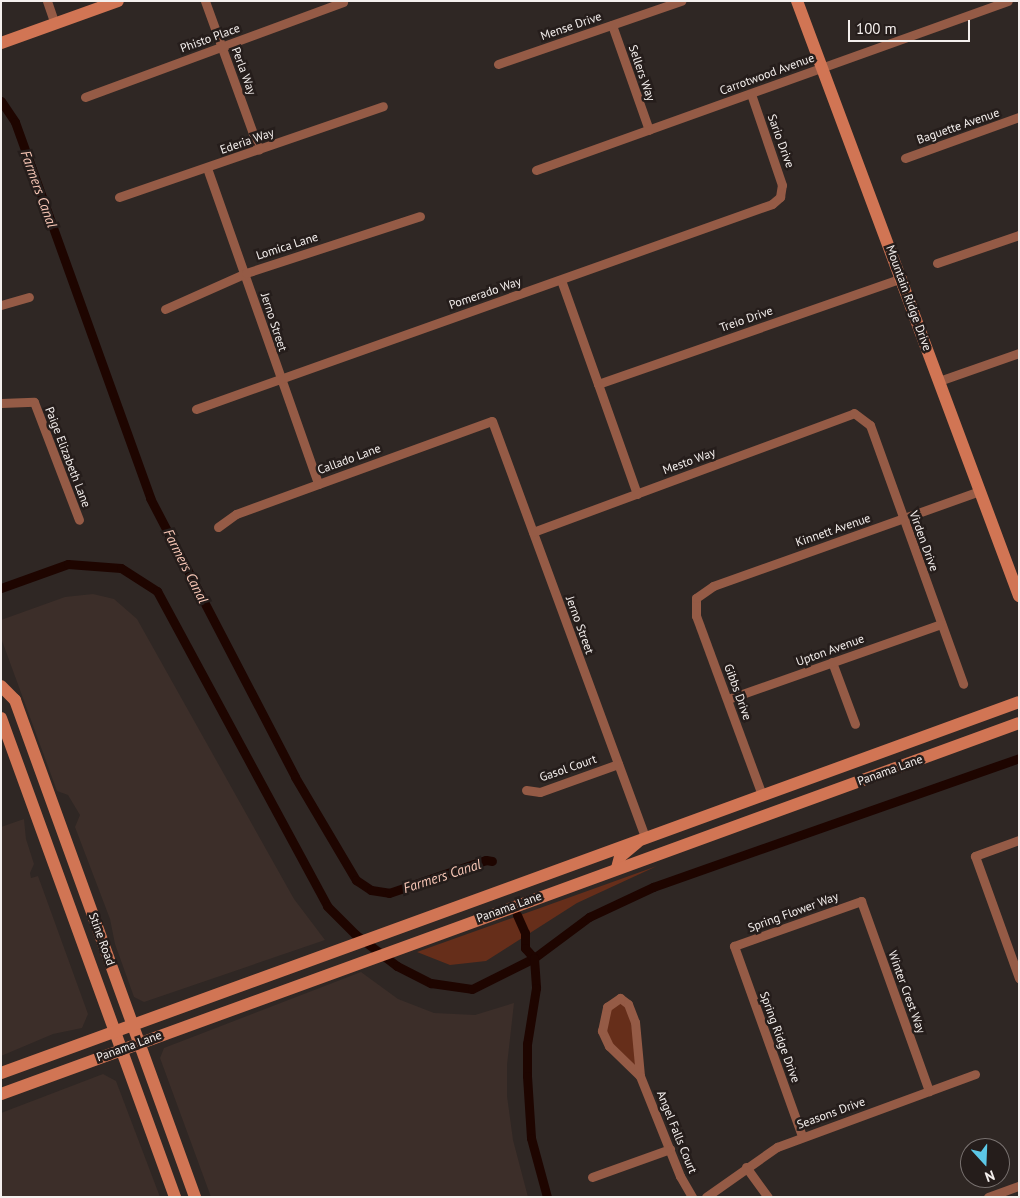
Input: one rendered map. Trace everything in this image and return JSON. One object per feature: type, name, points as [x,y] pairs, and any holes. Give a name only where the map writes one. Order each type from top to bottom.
[{"type":"main road","points":[[1,44],[118,1]]},
{"type":"main road","name":"Mountain Ridge Drive","points":[[797,1],[820,68],[902,278],[1019,596]]},
{"type":"main road","name":"Stine Road","points":[[1,686],[15,700],[134,1024],[195,1197]]},
{"type":"main road","name":"Panama Lane","points":[[1,1073],[645,836],[1019,702]]},
{"type":"main road","name":"Stine Road","points":[[1,718],[120,1050],[175,1197]]},
{"type":"main road","name":"Panama Lane","points":[[1,1094],[355,962],[1019,723]]},
{"type":"main road","points":[[704,836],[754,809],[762,795]]},
{"type":"main road","points":[[617,868],[620,857],[645,836]]},
{"type":"street","points":[[47,1],[55,24]]},
{"type":"street","name":"Perla Way","points":[[205,1],[259,150]]},
{"type":"street","name":"Mense Drive","points":[[498,64],[681,1]]},
{"type":"street","name":"Carrotwood Avenue","points":[[536,170],[1008,1]]},
{"type":"street","name":"Phisto Place","points":[[85,97],[343,2]]},
{"type":"street","name":"Sellers Way","points":[[612,25],[649,130]]},
{"type":"street","name":"Sario Drive","points":[[751,94],[779,172],[782,185],[780,197]]},
{"type":"street","name":"Ederia Way","points":[[120,197],[383,106]]},
{"type":"street","name":"Baguette Avenue","points":[[905,158],[1019,117]]},
{"type":"street","name":"Jerno Street","points":[[207,168],[246,273],[280,380],[318,484]]},
{"type":"street","name":"Pomerado Way","points":[[196,409],[753,212],[780,197]]},
{"type":"street","name":"Lomica Lane","points":[[165,309],[246,273],[420,216]]},
{"type":"street","points":[[937,264],[1019,235]]},
{"type":"street","name":"Treio Drive","points":[[598,384],[902,278]]},
{"type":"street","points":[[561,280],[637,494]]},
{"type":"street","points":[[1,305],[29,297]]},
{"type":"street","points":[[940,381],[1018,355]]},
{"type":"street","name":"Paige Elizabeth Lane","points":[[1,403],[34,402],[80,520]]},
{"type":"street","name":"Mesto Way","points":[[533,532],[854,413]]},
{"type":"street","name":"Virden Drive","points":[[854,413],[870,425],[902,519],[963,684]]},
{"type":"street","name":"Jerno Street","points":[[492,421],[645,836]]},
{"type":"street","name":"Callado Lane","points":[[218,527],[236,514],[492,421]]},
{"type":"street","name":"Kinnett Avenue","points":[[696,598],[713,586],[980,491]]},
{"type":"street","name":"Gibbs Drive","points":[[696,598],[696,616],[762,795]]},
{"type":"street","name":"Upton Avenue","points":[[728,700],[941,624]]},
{"type":"street","points":[[832,662],[855,724]]},
{"type":"street","name":"Gasol Court","points":[[526,790],[540,792],[618,764]]},
{"type":"street","points":[[1019,840],[975,856],[1019,978]]},
{"type":"street","name":"Spring Flower Way","points":[[734,946],[861,901]]},
{"type":"street","name":"Winter Crest Way","points":[[861,901],[929,1091]]},
{"type":"street","name":"Spring Ridge Drive","points":[[734,946],[802,1136]]},
{"type":"street","name":"Angel Falls Court","points":[[640,1076],[609,1046],[602,1031],[603,1014],[615,999],[628,1004],[635,1022],[640,1076],[692,1197]]},
{"type":"street","name":"Seasons Drive","points":[[706,1197],[777,1147],[802,1136],[975,1074]]},
{"type":"street","points":[[592,1177],[670,1149]]},
{"type":"street","points":[[746,1167],[768,1197]]},
{"type":"street","points":[[988,1197],[1019,1186]]},
{"type":"shaded area","points":[[93,594],[114,599],[137,619],[294,899],[325,940],[144,1002],[134,997],[115,944],[110,919],[75,827],[80,815],[68,795],[57,791],[1,638],[1,620],[65,597]]},
{"type":"shaded area","points":[[24,819],[26,839],[34,864],[30,873],[31,878],[38,876],[88,1014],[82,1028],[53,1034],[1,1056],[1,827]]},
{"type":"shaded area","points":[[657,866],[577,903],[486,961],[450,965],[417,952]]},
{"type":"shaded area","points":[[361,972],[398,999],[434,1013],[475,1015],[514,1003],[507,1065],[507,1096],[513,1140],[528,1197],[211,1197],[160,1058],[164,1048]]},
{"type":"shaded area","points":[[615,999],[628,1004],[640,1076],[602,1031]]},
{"type":"shaded area","points":[[103,1074],[116,1081],[160,1197],[1,1197],[1,1113]]},
{"type":"waterway","name":"Farmers Canal","points":[[1,101],[15,122],[150,498],[295,777],[356,880],[371,890],[389,893],[486,860],[492,861]]},
{"type":"waterway","points":[[1,588],[68,564],[121,568],[157,591],[327,906],[355,934],[397,966],[431,983],[472,989],[534,958],[589,917],[653,887],[1019,758]]},
{"type":"waterway","name":"Farmers Canal","points":[[517,915],[525,933],[525,948],[534,958],[536,988],[527,1044],[527,1076],[531,1138],[547,1197]]}]
